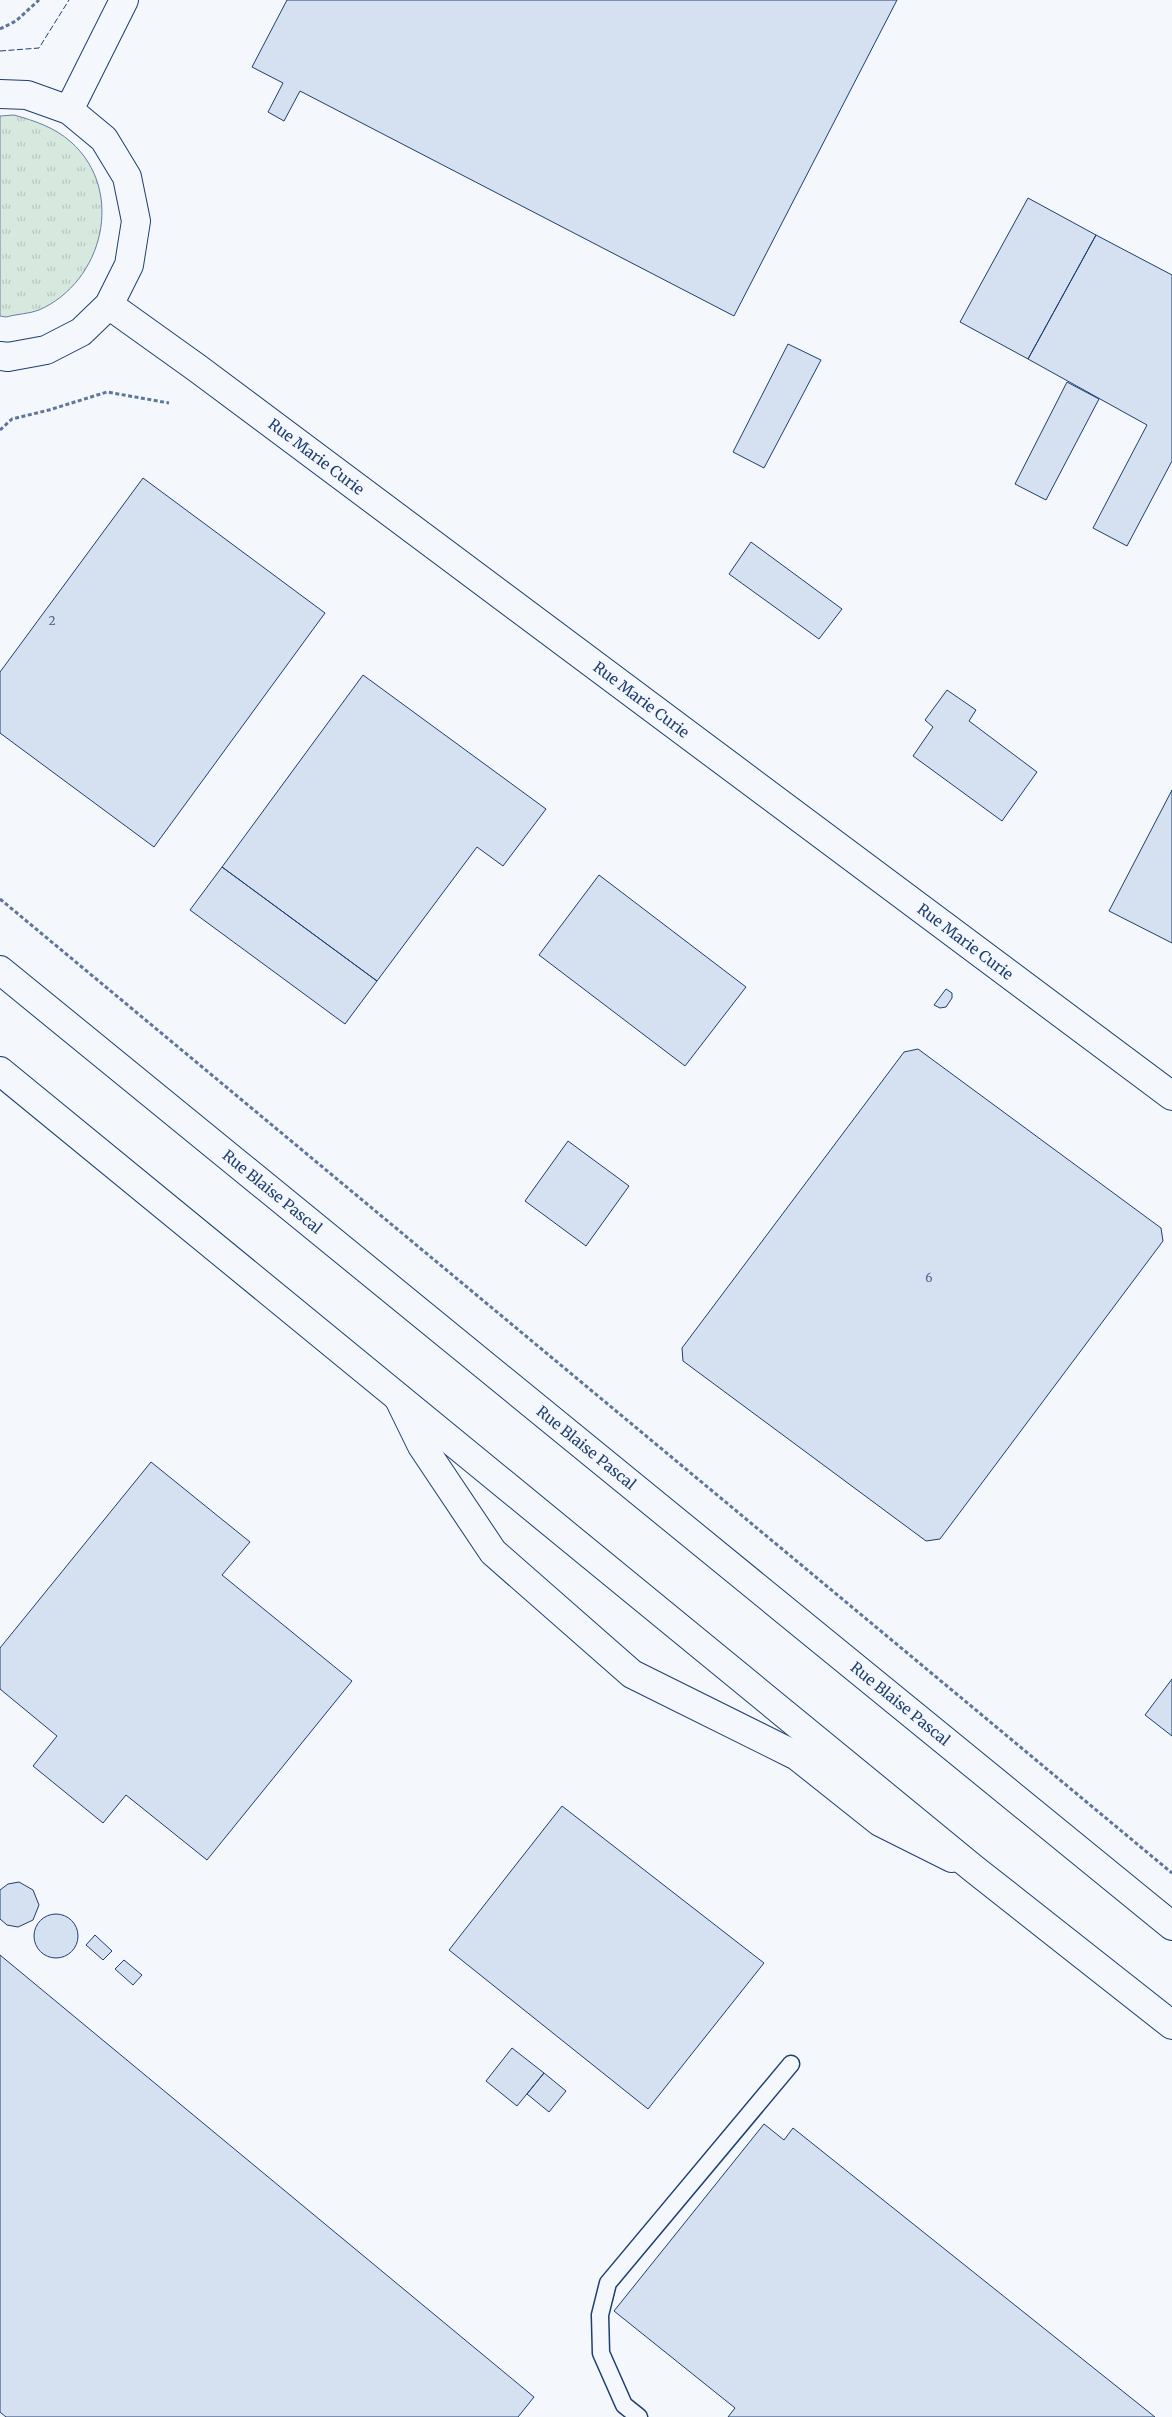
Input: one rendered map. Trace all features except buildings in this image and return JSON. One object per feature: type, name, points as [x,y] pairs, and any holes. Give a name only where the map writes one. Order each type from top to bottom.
[{"type":"street","points":[[69,110],[124,0]]},
{"type":"street","points":[[0,94],[28,95],[69,110],[104,139],[127,177],[136,221],[129,265],[108,305],[81,332],[64,341],[46,350],[3,359]]},
{"type":"street","name":"Rue Marie Curie","points":[[108,305],[213,380],[1172,1096]]},
{"type":"street","name":"Rue Blaise Pascal","points":[[0,970],[1172,1926]]},
{"type":"street","points":[[0,1071],[974,1869],[1172,2026]]},
{"type":"street","points":[[399,1399],[422,1446],[493,1552],[632,1674],[797,1756],[880,1822],[974,1869]]},
{"type":"lane","points":[[639,2417],[624,2405],[601,2353],[600,2315],[608,2283],[791,2064]]},
{"type":"path","points":[[0,29],[16,21],[39,0]]},
{"type":"path","points":[[0,430],[12,419],[107,392],[169,403]]},
{"type":"path","points":[[0,899],[1172,1873]]},
{"type":"green space","points":[[14,115],[51,128],[71,142],[88,162],[98,185],[102,209],[100,234],[92,257],[79,279],[61,297],[39,310],[6,317],[0,316],[0,116]]},
{"type":"fence","points":[[0,51],[39,48],[69,0]]}]
